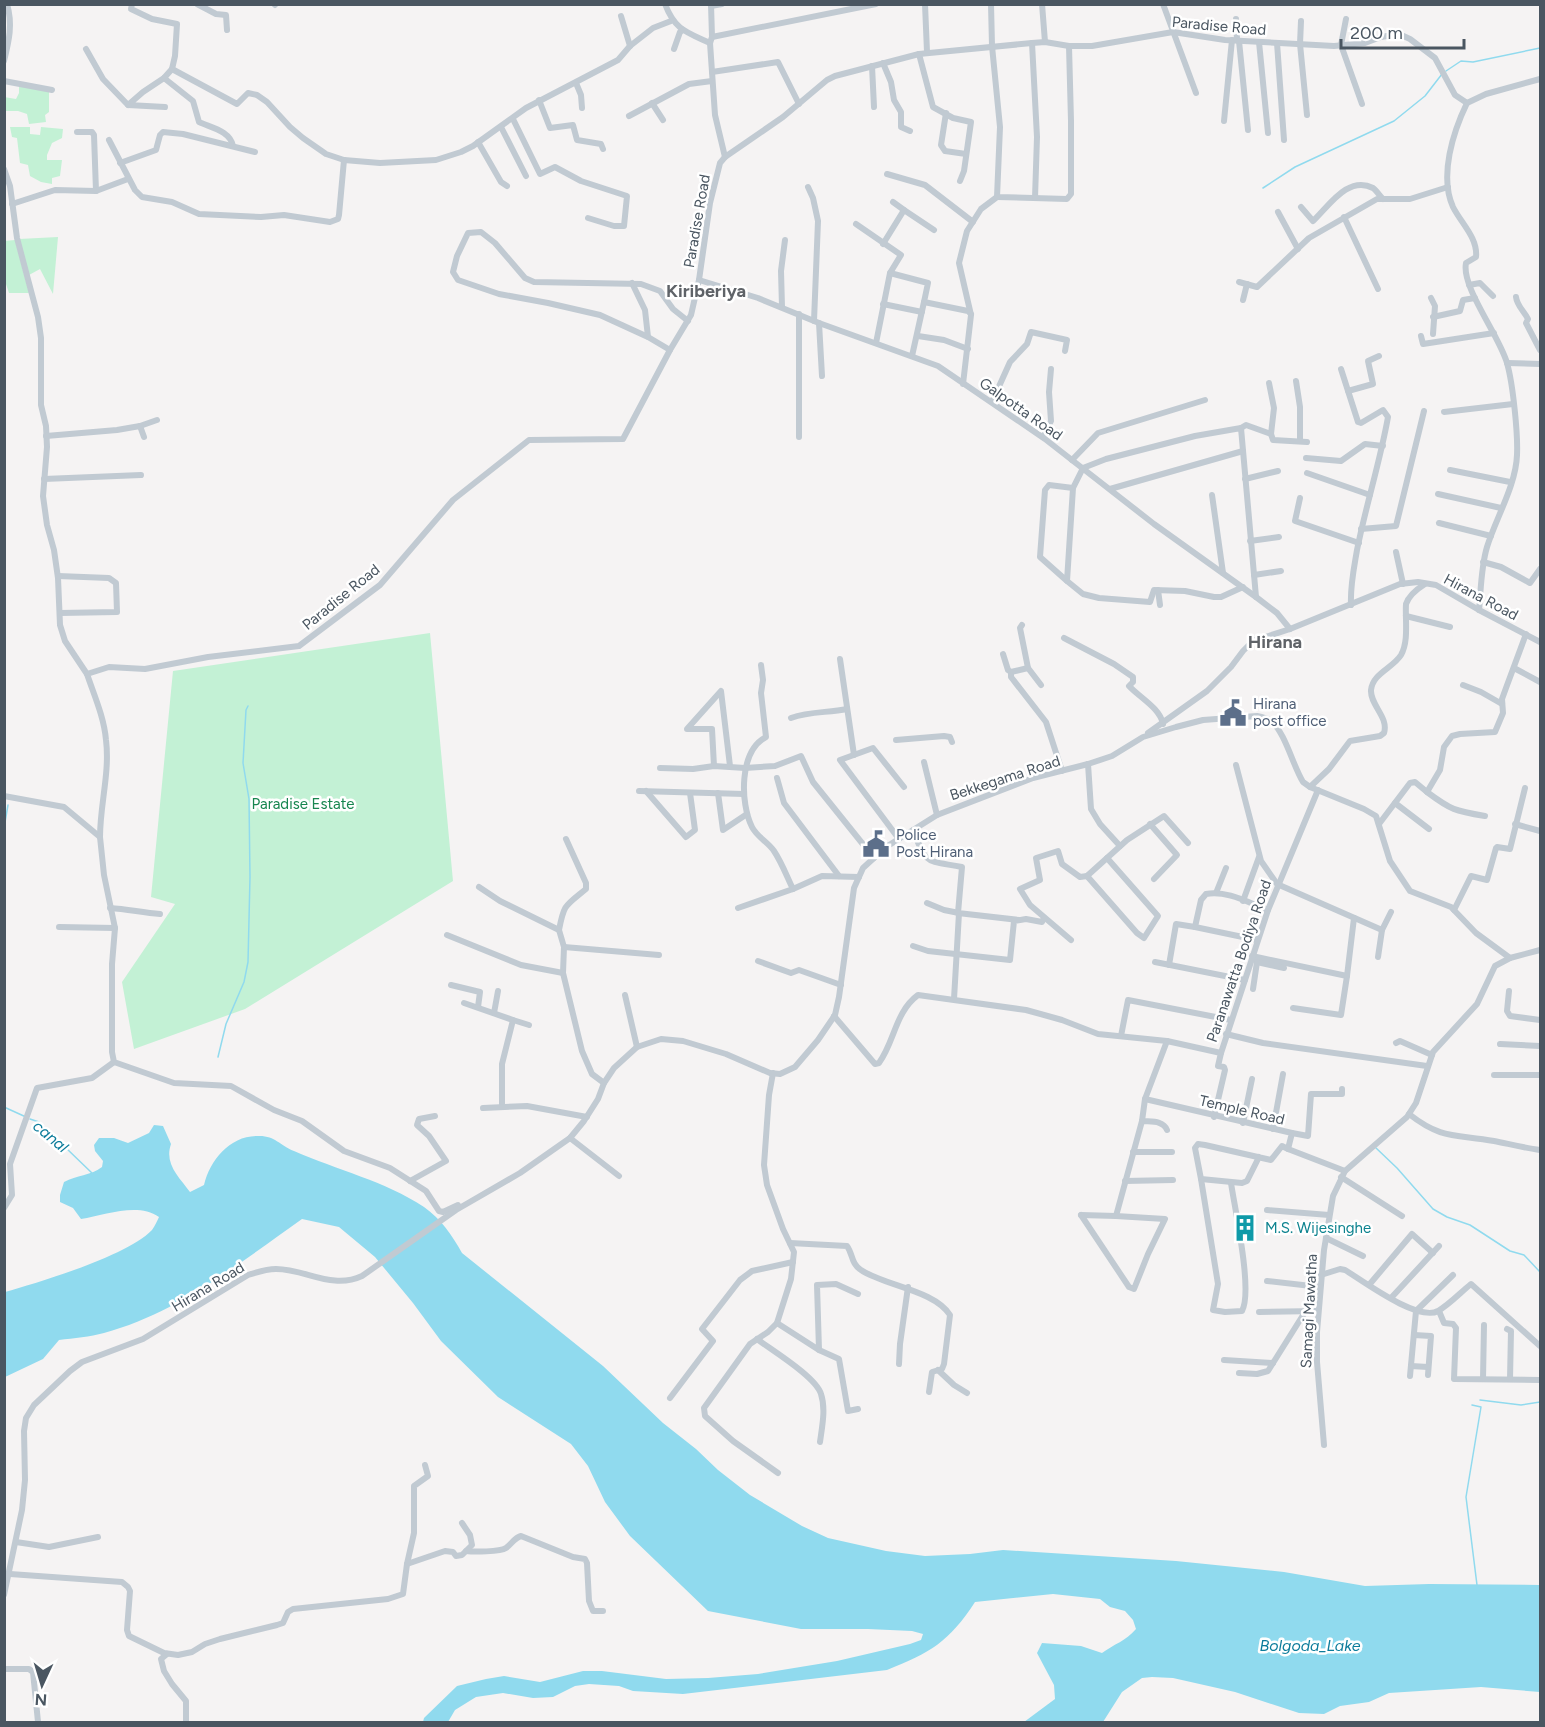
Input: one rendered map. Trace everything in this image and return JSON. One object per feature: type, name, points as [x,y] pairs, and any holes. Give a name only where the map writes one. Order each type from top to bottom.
[{"type":"street","points":[[4,61],[6,45],[11,34],[11,16],[7,4]]},
{"type":"street","points":[[124,4],[152,19],[177,24],[172,69],[164,78],[128,105]]},
{"type":"street","points":[[197,4],[216,14],[226,15],[226,30]]},
{"type":"street","points":[[665,4],[671,21],[683,30],[711,40],[876,4]]},
{"type":"street","points":[[722,4],[711,5],[711,40],[715,115],[725,157]]},
{"type":"street","points":[[925,4],[927,52]]},
{"type":"street","points":[[991,4],[992,46],[1000,127],[997,197]]},
{"type":"street","points":[[1042,4],[1045,42]]},
{"type":"street","points":[[1163,4],[1196,93]]},
{"type":"street","points":[[621,16],[630,46]]},
{"type":"street","points":[[1236,19],[1236,40],[1248,130]]},
{"type":"street","points":[[1346,19],[1341,45],[1362,104]]},
{"type":"street","points":[[172,69],[237,104],[248,93],[257,95],[267,102],[290,127],[326,154],[344,160],[380,163],[436,160],[461,152],[539,100],[618,60],[630,46],[653,28],[671,21]]},
{"type":"street","points":[[1301,21],[1300,44],[1307,115]]},
{"type":"street","points":[[674,49],[680,32],[683,30]]},
{"type":"street","name":"Paradise Road","points":[[87,674],[109,667],[145,669],[208,657],[299,646],[380,585],[453,500],[529,440],[623,439],[688,321],[699,280],[710,203],[720,163],[725,157],[799,104],[827,80],[927,52],[992,46],[1045,42],[1069,46],[1092,46],[1173,32],[1259,42],[1341,45],[1365,44],[1381,37],[1399,34],[1435,58],[1455,95],[1467,103]]},
{"type":"street","points":[[1224,120],[1236,40]]},
{"type":"street","points":[[1259,42],[1268,133]]},
{"type":"street","points":[[1032,43],[1037,138],[1035,198]]},
{"type":"street","points":[[1277,43],[1284,140]]},
{"type":"street","points":[[963,384],[971,315],[959,263],[967,231],[981,209],[997,197],[1067,199],[1071,194],[1069,46]]},
{"type":"street","points":[[86,49],[103,79],[128,105],[165,107]]},
{"type":"street","points":[[919,54],[933,107],[953,118],[971,122],[960,181]]},
{"type":"street","points":[[712,72],[778,62],[799,104]]},
{"type":"street","points":[[883,63],[891,82],[894,100],[901,112],[901,126],[910,131]]},
{"type":"street","points":[[872,66],[874,107]]},
{"type":"street","points":[[164,78],[193,101],[199,122],[226,133],[232,138],[233,146]]},
{"type":"street","points":[[1479,610],[1484,562],[1517,455],[1507,363],[1469,285],[1465,271],[1466,263],[1476,256],[1477,246],[1452,206],[1448,187],[1449,160],[1459,119],[1467,103],[1486,94],[1540,79]]},
{"type":"street","points":[[4,81],[52,90]]},
{"type":"street","points":[[629,116],[688,84],[712,81]]},
{"type":"street","points":[[576,83],[581,95],[582,108]]},
{"type":"street","points":[[539,100],[550,128],[573,125],[577,140],[601,144],[603,149]]},
{"type":"street","points":[[652,103],[663,120]]},
{"type":"street","points":[[946,113],[941,145],[945,151],[966,154]]},
{"type":"street","points":[[513,119],[540,174],[555,167],[580,181],[627,196],[624,226],[614,226],[588,218]]},
{"type":"street","points":[[501,127],[526,176]]},
{"type":"street","points":[[77,132],[92,132],[94,135],[96,191]]},
{"type":"street","points":[[120,163],[156,150],[163,132],[183,134],[255,152]]},
{"type":"street","points":[[109,140],[135,190],[142,197],[172,202],[200,214],[261,217],[284,215],[330,222],[338,219],[344,160]]},
{"type":"street","points":[[478,142],[501,182],[507,186]]},
{"type":"street","points":[[5,174],[17,238],[38,316],[41,338],[41,405],[47,447],[44,479],[47,525],[58,576],[60,625],[65,641],[87,674],[103,722],[107,742],[100,837],[115,928],[112,964],[114,1062]]},
{"type":"street","points":[[887,174],[925,185],[973,222]]},
{"type":"street","points":[[12,204],[55,190],[96,191],[129,179]]},
{"type":"street","points":[[1301,207],[1313,221],[1350,186],[1358,185],[1373,188],[1383,199]]},
{"type":"street","points":[[808,187],[818,221],[817,322],[822,376]]},
{"type":"street","points":[[1239,282],[1257,287],[1309,238],[1377,199],[1410,199],[1448,187]]},
{"type":"street","points":[[893,202],[934,230]]},
{"type":"street","points":[[883,244],[904,210]]},
{"type":"street","points":[[1278,212],[1298,249]]},
{"type":"street","points":[[1344,217],[1378,289]]},
{"type":"street","points":[[856,224],[901,255],[890,273],[876,343]]},
{"type":"street","points":[[670,350],[600,315],[499,294],[458,280],[453,272],[457,256],[468,233],[481,232],[495,243],[525,278],[534,282],[641,284],[660,291],[673,309],[688,321]]},
{"type":"street","points":[[782,307],[785,240]]},
{"type":"street","points":[[890,273],[928,284],[912,356]]},
{"type":"street","name":"Galpotta Road","points":[[699,280],[782,307],[938,366],[1042,437],[1154,524],[1243,587],[1277,613],[1290,629]]},
{"type":"street","points":[[632,283],[645,310],[648,337]]},
{"type":"street","points":[[1469,285],[1480,283],[1493,296]]},
{"type":"street","points":[[1244,300],[1247,284]]},
{"type":"street","points":[[1516,297],[1516,303],[1525,312],[1526,323],[1540,350]]},
{"type":"street","points":[[1431,298],[1436,306],[1433,317],[1433,334]]},
{"type":"street","points":[[1433,317],[1460,311],[1463,300],[1475,298]]},
{"type":"street","points":[[924,302],[968,311],[971,315]]},
{"type":"street","points":[[883,304],[922,312]]},
{"type":"street","points":[[799,314],[799,437]]},
{"type":"street","points":[[992,402],[1010,362],[1027,344],[1031,332],[1067,340],[1065,351]]},
{"type":"street","points":[[1421,336],[1423,344],[1494,333]]},
{"type":"street","points":[[918,336],[944,340],[968,349]]},
{"type":"street","points":[[1348,391],[1373,384],[1368,361],[1379,356]]},
{"type":"street","points":[[1507,363],[1540,364]]},
{"type":"street","points":[[1042,437],[1051,421],[1049,392],[1051,369]]},
{"type":"street","points":[[1341,369],[1360,423],[1380,411],[1385,411],[1388,417],[1383,446],[1361,529],[1350,588],[1351,605]]},
{"type":"street","points":[[1269,383],[1274,408],[1271,434],[1273,440],[1304,441],[1296,381]]},
{"type":"street","points":[[1072,460],[1098,432],[1204,400]]},
{"type":"street","points":[[1444,412],[1513,404]]},
{"type":"street","points":[[1361,529],[1396,526],[1424,411]]},
{"type":"street","points":[[46,436],[140,426],[157,420]]},
{"type":"street","points":[[1067,581],[1073,488],[1083,468],[1106,459],[1246,425],[1271,434]]},
{"type":"street","points":[[140,426],[144,438]]},
{"type":"street","points":[[1240,428],[1256,597]]},
{"type":"street","points":[[1305,458],[1341,461],[1365,444],[1383,446]]},
{"type":"street","points":[[1110,489],[1243,451]]},
{"type":"street","points":[[1450,470],[1510,482]]},
{"type":"street","points":[[1245,479],[1278,471]]},
{"type":"street","points":[[1307,473],[1370,495]]},
{"type":"street","points":[[44,479],[141,475]]},
{"type":"street","points":[[1073,488],[1048,485],[1045,490],[1040,557],[1083,594],[1099,598],[1150,602],[1154,590],[1185,591],[1221,597],[1243,587]]},
{"type":"street","points":[[1438,494],[1502,508]]},
{"type":"street","points":[[1212,495],[1223,573]]},
{"type":"street","points":[[1299,498],[1295,521],[1359,543]]},
{"type":"street","points":[[1439,523],[1491,536]]},
{"type":"street","points":[[1250,541],[1279,537]]},
{"type":"street","points":[[1396,552],[1403,584]]},
{"type":"street","points":[[1484,562],[1501,567],[1530,583],[1540,569]]},
{"type":"street","points":[[1254,575],[1281,571]]},
{"type":"street","points":[[58,576],[110,579],[116,583],[117,612],[60,613]]},
{"type":"street","points":[[1143,737],[1217,682],[1253,640],[1290,629],[1403,584],[1426,583]]},
{"type":"street","name":"Hirana Road","points":[[1310,787],[1329,769],[1350,741],[1384,734],[1384,722],[1371,693],[1376,678],[1400,657],[1405,645],[1408,599],[1418,588],[1426,583],[1436,585],[1540,642]]},
{"type":"street","points":[[1158,590],[1160,605]]},
{"type":"street","points":[[1406,616],[1450,627]]},
{"type":"street","points":[[1022,625],[1020,628],[1028,668],[1041,685]]},
{"type":"street","points":[[1427,792],[1440,770],[1444,747],[1452,736],[1495,732],[1503,713],[1502,704],[1526,634]]},
{"type":"street","points":[[1064,638],[1133,676],[1133,682],[1129,686],[1162,718],[1164,731]]},
{"type":"street","points":[[1003,654],[1011,677],[1046,722],[1062,771]]},
{"type":"street","points":[[840,659],[854,755]]},
{"type":"street","points":[[762,665],[761,693],[766,737],[758,741],[745,768],[744,794],[753,830],[774,850],[793,890]]},
{"type":"street","points":[[1011,672],[1028,668]]},
{"type":"street","points":[[1514,668],[1540,682]]},
{"type":"street","points":[[1462,685],[1481,692],[1502,704]]},
{"type":"street","points":[[714,766],[712,729],[687,729],[721,691],[730,766]]},
{"type":"street","points":[[791,718],[806,712],[848,709]]},
{"type":"street","name":"Bekkegama Road","points":[[773,1073],[780,1074],[795,1066],[818,1040],[834,1016],[841,985],[854,888],[863,868],[899,839],[937,814],[1033,778],[1112,756],[1143,737],[1203,720],[1257,716],[1272,722],[1279,731],[1297,772],[1303,782],[1310,787]]},
{"type":"street","points":[[896,740],[944,736],[950,737],[952,742]]},
{"type":"street","points":[[899,839],[840,760],[873,748],[904,787]]},
{"type":"street","points":[[660,768],[775,766],[801,756],[813,782],[874,858]]},
{"type":"street","points":[[924,762],[937,814]]},
{"type":"street","points":[[1088,764],[1091,809],[1100,824],[1120,846]]},
{"type":"street","points":[[1236,765],[1259,857],[1277,885],[1382,930]]},
{"type":"street","points":[[777,778],[784,803],[839,876]]},
{"type":"street","points":[[1379,824],[1413,782],[1449,808],[1485,816]]},
{"type":"street","points":[[1310,787],[1376,816],[1390,861],[1410,891],[1454,910],[1476,933],[1509,958]]},
{"type":"street","points":[[1454,910],[1471,876],[1487,880],[1496,848],[1510,849],[1525,788]]},
{"type":"street","name":"Paranawatta Bodiya Road","points":[[834,1016],[875,1064],[879,1063],[888,1050],[900,1016],[909,1002],[918,995],[1026,1010],[1062,1020],[1098,1034],[1167,1041],[1221,1053],[1245,980],[1255,959],[1257,940],[1277,885],[1318,790]]},
{"type":"street","points":[[690,792],[695,830],[686,837],[642,791],[690,792],[744,794]]},
{"type":"street","points":[[718,793],[723,830],[747,813]]},
{"type":"street","points":[[4,796],[64,807],[100,837]]},
{"type":"street","points":[[1395,803],[1429,829]]},
{"type":"street","points":[[1071,940],[1030,905],[1020,889],[1041,880],[1036,858],[1058,851],[1062,864],[1080,876],[1087,876],[1120,846],[1164,816],[1188,843]]},
{"type":"street","points":[[1150,824],[1177,855],[1154,879]]},
{"type":"street","points":[[1515,824],[1540,831]]},
{"type":"street","points":[[912,830],[928,861],[962,867],[954,999]]},
{"type":"street","points":[[566,839],[586,883],[586,890],[567,905],[561,913],[559,930],[564,947],[563,973],[582,1051],[592,1074],[604,1083]]},
{"type":"street","points":[[1243,901],[1259,857]]},
{"type":"street","points":[[1087,876],[1144,938],[1158,916],[1107,858]]},
{"type":"street","points":[[1216,893],[1226,868]]},
{"type":"street","points":[[738,908],[793,890],[822,876],[859,876]]},
{"type":"street","points":[[479,887],[500,902],[559,930]]},
{"type":"street","points":[[1195,927],[1201,900],[1206,894],[1216,893],[1268,910]]},
{"type":"street","points":[[927,903],[958,913],[1019,920]]},
{"type":"street","points":[[110,908],[135,909],[140,913],[160,914]]},
{"type":"street","points":[[1378,957],[1382,930],[1391,912]]},
{"type":"street","points":[[913,946],[928,951],[1010,960],[1014,921],[1026,919],[1042,922],[1044,918]]},
{"type":"street","points":[[1293,1008],[1341,1015],[1354,918]]},
{"type":"street","points":[[1169,965],[1176,924],[1257,940]]},
{"type":"street","points":[[59,927],[115,928]]},
{"type":"street","points":[[447,935],[521,965],[563,973]]},
{"type":"street","points":[[564,947],[659,955]]},
{"type":"street","points":[[1343,1174],[1393,1131],[1409,1114],[1416,1103],[1432,1055],[1477,1004],[1495,966],[1509,958],[1540,950]]},
{"type":"street","points":[[1255,959],[1347,976]]},
{"type":"street","points":[[1255,959],[1284,968]]},
{"type":"street","points":[[1253,989],[1255,959]]},
{"type":"street","points":[[758,961],[791,973],[799,970],[841,985]]},
{"type":"street","points":[[1155,962],[1245,980]]},
{"type":"street","points":[[452,985],[480,992],[478,1007]]},
{"type":"street","points":[[494,1013],[498,991]]},
{"type":"street","points":[[1509,991],[1507,1011],[1510,1016],[1540,1020]]},
{"type":"street","points":[[625,995],[637,1047]]},
{"type":"street","points":[[1121,1036],[1128,1000],[1231,1020]]},
{"type":"street","points":[[464,1003],[529,1025]]},
{"type":"street","points":[[502,1106],[502,1064],[513,1020]]},
{"type":"street","points":[[1226,1034],[1263,1043],[1427,1066]]},
{"type":"street","points":[[620,1176],[570,1138],[587,1117],[614,1068],[637,1047],[661,1039],[683,1041],[726,1054],[773,1073],[769,1095],[764,1165],[767,1185],[794,1252],[791,1279],[777,1323],[750,1344],[704,1408],[705,1416],[733,1441],[778,1473]]},
{"type":"street","points":[[1116,1216],[1142,1121],[1145,1099],[1167,1041]]},
{"type":"street","points":[[1396,1044],[1400,1041],[1432,1055]]},
{"type":"street","points":[[1500,1044],[1540,1046]]},
{"type":"street","points":[[1214,1117],[1225,1070],[1224,1067],[1218,1066],[1221,1053]]},
{"type":"street","points":[[114,1062],[174,1083],[231,1086],[274,1110],[302,1121],[344,1150],[390,1168],[426,1191],[439,1211],[443,1212],[460,1204],[465,1205]]},
{"type":"street","points":[[4,1208],[12,1196],[10,1164],[37,1088],[92,1078],[114,1062]]},
{"type":"street","points":[[1273,1129],[1282,1074]]},
{"type":"street","points":[[1494,1075],[1540,1076]]},
{"type":"street","points":[[1243,1123],[1252,1078]]},
{"type":"street","points":[[1292,1134],[1308,1136],[1311,1094],[1342,1094],[1342,1089]]},
{"type":"street","name":"Temple Road","points":[[1145,1099],[1292,1134],[1288,1149],[1343,1174],[1401,1216]]},
{"type":"street","points":[[483,1108],[527,1106],[587,1117]]},
{"type":"street","points":[[1409,1114],[1420,1123],[1444,1135],[1540,1149]]},
{"type":"street","points":[[410,1181],[446,1161],[429,1136],[417,1125],[419,1119],[435,1116]]},
{"type":"street","points":[[1142,1121],[1161,1123],[1167,1130]]},
{"type":"street","name":"Hirana Road","points":[[4,1595],[16,1542],[25,1479],[26,1418],[34,1405],[70,1371],[82,1362],[144,1339],[248,1275],[260,1271],[281,1270],[339,1282],[352,1281],[456,1210],[520,1173],[570,1138]]},
{"type":"street","points":[[1231,1183],[1247,1286],[1242,1311],[1224,1312],[1213,1310],[1218,1284],[1195,1148],[1198,1144],[1271,1160],[1282,1146],[1288,1149]]},
{"type":"street","points":[[1133,1152],[1172,1152]]},
{"type":"street","points":[[1200,1179],[1231,1183],[1246,1181],[1258,1157]]},
{"type":"street","name":"Samagi Mawatha","points":[[1324,1445],[1317,1362],[1318,1311],[1329,1215],[1333,1196],[1343,1174]]},
{"type":"street","points":[[1125,1181],[1173,1180]]},
{"type":"street","points":[[1267,1210],[1329,1215]]},
{"type":"street","points":[[1081,1215],[1116,1216],[1165,1219],[1134,1289],[1129,1287],[1081,1215]]},
{"type":"street","points":[[1369,1285],[1412,1234],[1432,1253]]},
{"type":"street","points":[[1326,1238],[1363,1256]]},
{"type":"street","points":[[790,1243],[847,1246],[853,1262],[859,1269],[884,1282],[908,1287],[946,1309],[950,1315],[944,1364],[942,1369],[932,1372],[929,1392]]},
{"type":"street","points":[[1391,1298],[1439,1245]]},
{"type":"street","points":[[670,1398],[713,1341],[702,1329],[740,1280],[752,1271],[793,1262]]},
{"type":"street","points":[[1321,1275],[1340,1269],[1416,1311],[1429,1313],[1439,1311],[1471,1284],[1540,1346]]},
{"type":"street","points":[[1410,1376],[1416,1311],[1453,1275]]},
{"type":"street","points":[[1268,1281],[1320,1287]]},
{"type":"street","points":[[819,1350],[817,1285],[836,1284],[858,1294]]},
{"type":"street","points":[[899,1364],[908,1287]]},
{"type":"street","points":[[1259,1312],[1318,1311]]},
{"type":"street","points":[[1439,1311],[1444,1323],[1453,1324],[1456,1328],[1454,1379],[1540,1380]]},
{"type":"street","points":[[1239,1373],[1263,1374],[1273,1363],[1305,1312]]},
{"type":"street","points":[[777,1323],[819,1350],[839,1359],[848,1411],[858,1409]]},
{"type":"street","points":[[1483,1379],[1484,1324]]},
{"type":"street","points":[[1507,1329],[1511,1331],[1510,1379]]},
{"type":"street","points":[[1414,1335],[1431,1336],[1428,1375]]},
{"type":"street","points":[[757,1339],[814,1381],[822,1394],[823,1419],[820,1442]]},
{"type":"street","points":[[1224,1360],[1273,1363]]},
{"type":"street","points":[[1411,1366],[1428,1367]]},
{"type":"street","points":[[938,1370],[954,1385],[967,1393]]},
{"type":"street","points":[[10,1574],[122,1582],[130,1591],[127,1630],[129,1636],[167,1654],[185,1654],[212,1641],[283,1623],[292,1609],[393,1598],[403,1594],[414,1533],[414,1486],[428,1476],[425,1465]]},
{"type":"street","points":[[407,1564],[445,1551],[462,1556],[472,1545],[470,1535],[462,1523]]},
{"type":"street","points":[[466,1551],[500,1550],[507,1547],[516,1537],[521,1536],[573,1557],[585,1559],[589,1601],[593,1611],[603,1611]]},
{"type":"street","points":[[16,1542],[49,1547],[98,1537]]},
{"type":"street","points":[[167,1654],[161,1659],[164,1671],[186,1701],[186,1722]]},
{"type":"street","points":[[4,1669],[29,1669],[33,1672],[38,1722]]},
{"type":"green space","points":[[19,84],[49,91],[49,112],[45,115],[46,122],[29,124],[27,114],[5,111],[4,97],[16,99]]},
{"type":"green space","points":[[10,127],[30,127],[30,134],[40,135],[41,127],[63,129],[62,138],[52,143],[47,155],[47,160],[62,160],[60,176],[52,178],[52,184],[41,182],[30,176],[28,165],[20,163],[17,138],[12,137]]},
{"type":"green space","points":[[58,237],[53,294],[40,269],[29,275],[19,239]]},
{"type":"green space","points":[[15,240],[29,293],[9,293],[5,281],[4,241]]},
{"type":"green space","name":"Paradise Estate","points":[[430,633],[453,881],[245,1009],[134,1049],[122,982],[175,904],[151,897],[173,671]]},
{"type":"water","name":"Bolgoda_Lake","points":[[154,1125],[163,1126],[171,1144],[169,1158],[171,1164],[190,1192],[204,1185],[216,1159],[230,1145],[247,1137],[263,1136],[310,1158],[393,1190],[424,1207],[446,1228],[462,1253],[603,1366],[663,1423],[718,1470],[750,1495],[802,1526],[828,1538],[886,1551],[925,1556],[1003,1550],[1176,1561],[1284,1572],[1365,1586],[1540,1585],[1540,1692],[1481,1687],[1389,1693],[1369,1702],[1340,1706],[1324,1714],[1299,1713],[1235,1692],[1173,1678],[1152,1677],[1142,1678],[1122,1692],[1103,1722],[1024,1722],[1055,1699],[1054,1685],[1037,1653],[1042,1643],[1081,1646],[1102,1653],[1136,1629],[1133,1620],[1125,1611],[1110,1607],[1100,1599],[1053,1594],[975,1602],[966,1616],[937,1645],[887,1670],[683,1694],[633,1691],[619,1686],[589,1684],[575,1686],[553,1697],[533,1698],[503,1693],[476,1697],[455,1710],[448,1722],[423,1722],[424,1718],[457,1686],[486,1679],[504,1676],[540,1682],[583,1671],[602,1671],[666,1679],[758,1674],[837,1661],[910,1644],[921,1640],[923,1634],[912,1631],[868,1629],[801,1629],[708,1611],[630,1536],[605,1502],[588,1466],[571,1444],[498,1397],[441,1341],[375,1257],[339,1227],[302,1219],[208,1285],[158,1313],[99,1334],[59,1340],[43,1359],[5,1377],[5,1292],[104,1258],[140,1240],[154,1227],[159,1217],[141,1210],[121,1211],[81,1219],[73,1208],[60,1202],[60,1195],[64,1182],[102,1167],[103,1161],[95,1151],[94,1145],[99,1138],[114,1138],[128,1143],[149,1133]]},
{"type":"waterway","points":[[1446,71],[1461,61],[1473,62],[1540,48]]},
{"type":"waterway","points":[[1263,188],[1295,167],[1394,121],[1425,96],[1442,74]]},
{"type":"waterway","points":[[218,1057],[226,1024],[244,982],[248,962],[249,799],[243,763],[248,706]]},
{"type":"waterway","name":"canal","points":[[4,828],[8,805]]},
{"type":"waterway","name":"canal","points":[[4,1107],[26,1117]]},
{"type":"waterway","name":"canal","points":[[30,1119],[39,1122],[93,1174]]},
{"type":"waterway","points":[[1376,1148],[1433,1209],[1470,1225],[1510,1251],[1524,1255],[1540,1272]]},
{"type":"waterway","points":[[1480,1400],[1521,1405],[1540,1402]]},
{"type":"waterway","points":[[1472,1405],[1481,1407],[1466,1497],[1477,1585]]},
{"type":"place","name":"Hirana post office","points":[[1233,713]]},
{"type":"place","name":"Police Post Hirana","points":[[876,844]]},
{"type":"place","name":"M.S. Wijesinghe","points":[[1245,1228]]},
{"type":"district","name":"Kiriberiya","points":[[706,291]]},
{"type":"district","name":"Hirana","points":[[1275,642]]}]
